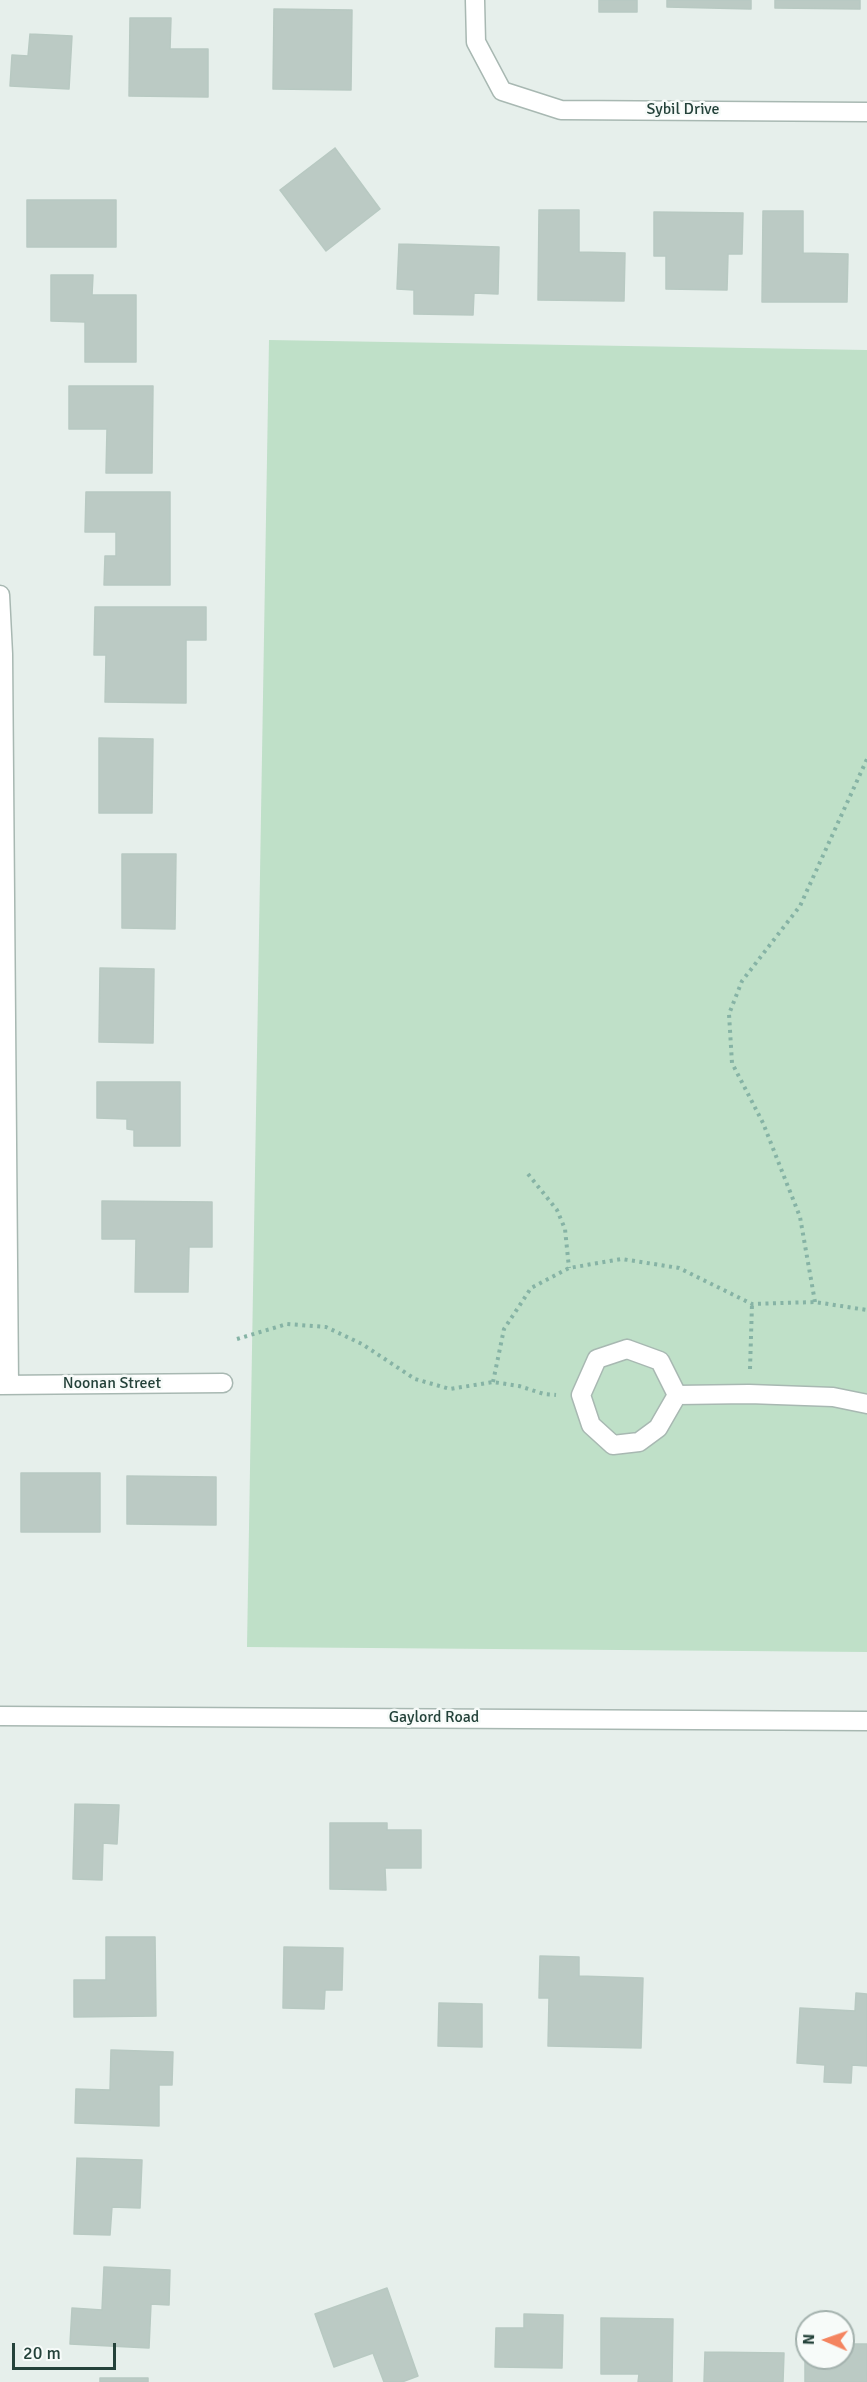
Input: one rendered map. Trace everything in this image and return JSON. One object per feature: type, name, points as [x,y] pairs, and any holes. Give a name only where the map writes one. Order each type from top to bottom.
[{"type":"street","name":"Sybil Drive","points":[[475,0],[476,42],[502,91],[561,110],[867,112]]},
{"type":"street","points":[[0,595],[3,654],[4,1385]]},
{"type":"street","points":[[627,1349],[660,1361],[677,1395],[658,1428],[639,1442],[613,1445],[591,1425],[581,1395],[597,1359],[627,1349]]},
{"type":"street","name":"Noonan Street","points":[[4,1385],[223,1383]]},
{"type":"street","points":[[677,1395],[749,1394],[833,1397],[867,1404]]},
{"type":"street","name":"Gaylord Road","points":[[0,1716],[867,1721]]},
{"type":"path","points":[[815,1302],[800,1217],[763,1123],[732,1063],[729,1014],[742,981],[800,906],[867,759]]},
{"type":"path","points":[[528,1174],[557,1210],[565,1228],[569,1268]]},
{"type":"path","points":[[493,1382],[504,1329],[531,1288],[569,1268],[622,1259],[680,1268],[752,1304],[815,1302],[867,1310]]},
{"type":"path","points":[[749,1394],[752,1304]]},
{"type":"path","points":[[237,1339],[287,1324],[326,1327],[362,1344],[415,1379],[450,1389],[493,1382],[519,1386],[544,1394],[581,1395]]},
{"type":"green space","points":[[269,340],[867,350],[867,1652],[247,1647]]},
{"type":"building","points":[[599,0],[637,0],[637,12],[599,12]]},
{"type":"building","points":[[667,0],[751,0],[751,9],[667,7]]},
{"type":"building","points":[[775,0],[860,0],[860,9],[775,8]]},
{"type":"building","points":[[274,9],[352,10],[351,90],[273,89]]},
{"type":"building","points":[[130,18],[171,18],[170,49],[208,49],[208,97],[129,96]]},
{"type":"building","points":[[30,34],[72,36],[69,89],[10,86],[12,55],[28,56]]},
{"type":"building","points":[[335,148],[380,209],[326,251],[280,190]]},
{"type":"building","points":[[27,200],[116,200],[116,247],[27,247]]},
{"type":"building","points":[[539,210],[579,210],[579,252],[625,253],[624,301],[538,300]]},
{"type":"building","points":[[763,211],[803,211],[803,253],[848,254],[847,302],[762,302]]},
{"type":"building","points":[[654,212],[743,213],[742,254],[728,254],[727,290],[666,289],[666,256],[654,256]]},
{"type":"building","points":[[399,244],[499,247],[498,294],[474,293],[473,315],[414,314],[414,290],[397,289]]},
{"type":"building","points":[[51,275],[93,275],[92,295],[136,295],[136,362],[85,362],[85,322],[51,321]]},
{"type":"building","points":[[69,386],[153,386],[152,473],[106,473],[107,429],[69,429]]},
{"type":"building","points":[[86,492],[170,492],[170,585],[104,585],[105,556],[116,556],[116,532],[85,532]]},
{"type":"building","points":[[95,607],[206,607],[206,640],[186,640],[186,703],[105,702],[106,655],[94,655]]},
{"type":"building","points":[[99,738],[153,739],[152,813],[99,813]]},
{"type":"building","points":[[122,854],[176,854],[175,929],[122,928]]},
{"type":"building","points":[[100,968],[154,969],[153,1043],[99,1042]]},
{"type":"building","points":[[97,1082],[180,1082],[180,1146],[134,1146],[134,1130],[127,1129],[127,1119],[97,1118]]},
{"type":"building","points":[[102,1201],[212,1202],[212,1247],[189,1247],[188,1292],[135,1292],[136,1239],[102,1239]]},
{"type":"building","points":[[21,1473],[100,1473],[100,1532],[21,1532]]},
{"type":"building","points":[[127,1476],[216,1477],[216,1525],[127,1524]]},
{"type":"building","points":[[75,1804],[119,1805],[117,1844],[103,1843],[102,1880],[73,1879]]},
{"type":"building","points":[[330,1823],[387,1823],[387,1830],[421,1830],[421,1868],[385,1868],[386,1890],[330,1889]]},
{"type":"building","points":[[106,1937],[155,1937],[156,2016],[74,2017],[74,1980],[106,1980]]},
{"type":"building","points":[[284,1947],[343,1948],[342,1990],[325,1990],[324,2009],[283,2008]]},
{"type":"building","points":[[540,1956],[579,1957],[579,1976],[643,1978],[641,2048],[548,2046],[549,1998],[539,1998]]},
{"type":"building","points":[[856,1993],[867,1994],[867,2066],[852,2065],[851,2083],[824,2082],[825,2065],[797,2063],[800,2008],[855,2011]]},
{"type":"building","points":[[439,2003],[482,2004],[482,2047],[438,2046]]},
{"type":"building","points":[[111,2050],[173,2052],[172,2085],[159,2085],[159,2126],[75,2123],[76,2089],[110,2090]]},
{"type":"building","points":[[77,2158],[142,2160],[140,2208],[112,2207],[110,2235],[74,2234]]},
{"type":"building","points":[[104,2267],[170,2270],[169,2305],[151,2304],[149,2348],[70,2344],[72,2308],[102,2310]]},
{"type":"building","points":[[387,2288],[418,2376],[402,2382],[384,2382],[373,2353],[334,2367],[315,2314]]},
{"type":"building","points":[[524,2314],[563,2315],[562,2368],[495,2367],[496,2328],[524,2328]]},
{"type":"building","points":[[601,2318],[673,2319],[672,2382],[638,2382],[639,2374],[601,2374]]},
{"type":"building","points":[[855,2344],[867,2344],[867,2382],[805,2382],[805,2370],[855,2370]]},
{"type":"building","points":[[705,2352],[784,2353],[783,2382],[704,2382]]},
{"type":"building","points":[[100,2378],[148,2378],[148,2382],[100,2382]]}]
